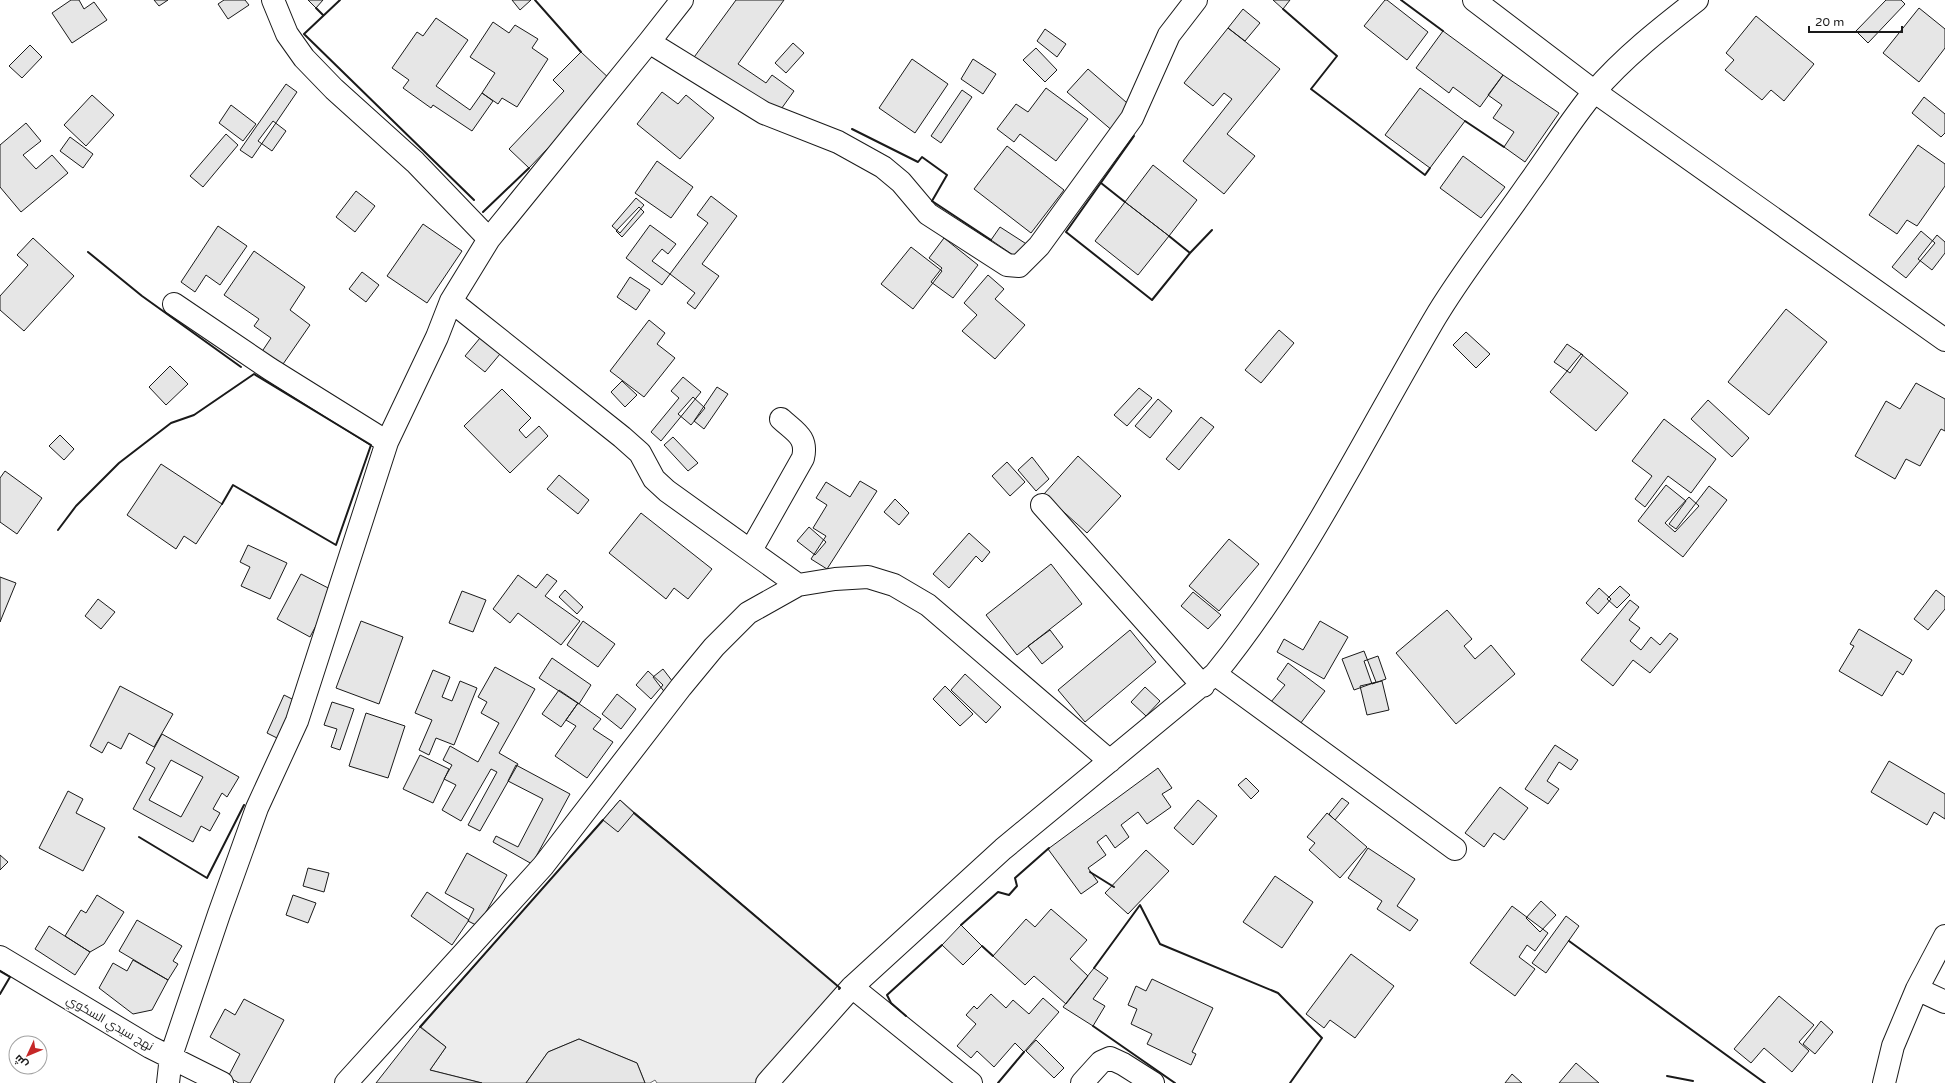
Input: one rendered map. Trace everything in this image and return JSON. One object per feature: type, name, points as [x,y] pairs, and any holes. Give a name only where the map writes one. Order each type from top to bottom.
[{"type":"street","points":[[273,0],[287,34],[304,58],[334,89],[415,162],[489,239]]},
{"type":"street","points":[[168,1083],[170,1056],[257,808],[297,721],[387,442],[437,337],[451,301],[489,239],[682,0]]},
{"type":"street","points":[[649,42],[764,113],[838,142],[883,166],[901,182],[928,214],[1007,266],[1020,266],[1039,246],[1132,118],[1169,36],[1196,0]]},
{"type":"street","points":[[1474,0],[1595,92],[1945,340]]},
{"type":"street","points":[[766,1083],[852,987],[1003,849],[1209,680],[1228,658],[1298,556],[1364,444],[1435,318],[1460,279],[1595,92],[1650,36],[1697,0]]},
{"type":"street","points":[[451,301],[622,437],[640,453],[654,479],[667,491],[798,585]]},
{"type":"street","points":[[174,304],[270,370],[387,442]]},
{"type":"street","points":[[751,550],[803,458],[806,448],[801,437],[781,419]]},
{"type":"street","points":[[1042,505],[1209,680],[1455,849]]},
{"type":"street","points":[[346,1083],[544,866],[681,687],[714,647],[748,613],[798,585],[834,579],[868,577],[894,585],[928,605],[1110,761]]},
{"type":"street","points":[[1884,1083],[1893,1046],[1917,989],[1945,936]]},
{"type":"street","name":"نهج سيدي السكوي","points":[[0,957],[150,1047],[222,1083]]},
{"type":"street","points":[[852,987],[971,1083]]},
{"type":"street","points":[[1917,989],[1945,1002]]},
{"type":"street","points":[[1082,1083],[1101,1062],[1110,1058],[1123,1064],[1153,1083]]},
{"type":"shaded area","points":[[620,800],[840,988],[755,1083],[657,1083],[655,1080],[650,1083],[645,1083],[637,1063],[579,1039],[548,1052],[526,1083],[482,1083],[430,1070],[446,1047],[421,1027]]},
{"type":"building","points":[[71,0],[79,0],[84,9],[94,2],[107,20],[72,43],[52,13]]},
{"type":"building","points":[[154,0],[168,0],[159,6]]},
{"type":"building","points":[[224,0],[245,0],[249,5],[228,19],[218,4]]},
{"type":"building","points":[[308,0],[323,0],[316,8]]},
{"type":"building","points":[[512,0],[531,0],[520,10]]},
{"type":"building","points":[[736,0],[784,0],[738,64],[766,83],[772,75],[794,91],[774,119],[692,60]]},
{"type":"building","points":[[1273,0],[1290,0],[1283,9]]},
{"type":"building","points":[[1385,0],[1428,32],[1407,60],[1364,26]]},
{"type":"building","points":[[1886,0],[1901,0],[1905,4],[1868,43],[1856,31]]},
{"type":"building","points":[[1919,8],[1945,29],[1945,48],[1919,82],[1883,53]]},
{"type":"building","points":[[1243,9],[1260,23],[1245,41],[1228,28]]},
{"type":"building","points":[[1756,16],[1814,64],[1784,101],[1771,90],[1762,100],[1725,70],[1734,60],[1726,53]]},
{"type":"building","points":[[436,18],[468,40],[436,86],[470,110],[482,93],[493,101],[472,131],[433,105],[431,108],[403,88],[409,80],[392,68],[417,32],[423,36]]},
{"type":"building","points":[[493,22],[509,33],[515,25],[538,39],[532,48],[548,59],[517,107],[502,98],[498,104],[482,93],[495,73],[470,57]]},
{"type":"building","points":[[1228,28],[1280,69],[1227,134],[1255,156],[1224,194],[1183,161],[1232,99],[1224,93],[1213,106],[1184,83]]},
{"type":"building","points":[[1045,29],[1066,44],[1057,57],[1037,41]]},
{"type":"building","points":[[1443,31],[1503,75],[1480,107],[1453,87],[1449,93],[1416,68]]},
{"type":"building","points":[[793,43],[804,53],[786,73],[775,63]]},
{"type":"building","points":[[30,45],[42,57],[22,78],[9,66]]},
{"type":"building","points":[[1036,48],[1057,70],[1045,82],[1023,60]]},
{"type":"building","points":[[581,52],[612,81],[529,168],[509,149],[564,91],[553,80]]},
{"type":"building","points":[[912,59],[948,84],[915,133],[879,108]]},
{"type":"building","points":[[973,59],[996,74],[983,94],[961,79]]},
{"type":"building","points":[[1088,69],[1134,109],[1114,132],[1067,92]]},
{"type":"building","points":[[1503,75],[1559,113],[1525,162],[1504,147],[1514,132],[1493,118],[1502,105],[1488,95]]},
{"type":"building","points":[[286,84],[297,92],[252,158],[240,150]]},
{"type":"building","points":[[1046,88],[1088,119],[1056,161],[1020,134],[1014,142],[997,129],[1016,104],[1028,112]]},
{"type":"building","points":[[1420,88],[1465,121],[1430,168],[1385,135]]},
{"type":"building","points":[[962,90],[972,97],[941,143],[931,136]]},
{"type":"building","points":[[662,92],[678,104],[686,95],[714,118],[680,159],[637,124]]},
{"type":"building","points":[[92,95],[114,115],[86,146],[64,125]]},
{"type":"building","points":[[1924,97],[1945,114],[1945,133],[1941,137],[1912,113]]},
{"type":"building","points":[[231,105],[256,124],[243,141],[219,123]]},
{"type":"building","points":[[273,121],[286,131],[272,151],[258,141]]},
{"type":"building","points":[[26,123],[41,141],[23,155],[36,169],[52,155],[68,173],[21,212],[0,187],[0,145]]},
{"type":"building","points":[[226,134],[238,145],[203,187],[190,176]]},
{"type":"building","points":[[70,137],[93,154],[83,168],[60,151]]},
{"type":"building","points":[[1918,145],[1945,164],[1945,186],[1917,226],[1907,220],[1897,234],[1869,215]]},
{"type":"building","points":[[1007,146],[1064,190],[1031,233],[974,189]]},
{"type":"building","points":[[1463,156],[1505,187],[1481,218],[1440,188]]},
{"type":"building","points":[[657,161],[693,187],[671,218],[635,193]]},
{"type":"building","points":[[1153,165],[1197,200],[1169,236],[1125,202]]},
{"type":"building","points":[[356,191],[375,206],[355,232],[336,217]]},
{"type":"building","points":[[711,196],[737,216],[702,264],[719,276],[695,309],[687,303],[695,293],[670,274],[708,223],[697,215]]},
{"type":"building","points":[[636,198],[644,205],[620,233],[612,226]]},
{"type":"building","points":[[1125,202],[1169,236],[1138,275],[1095,241]]},
{"type":"building","points":[[639,207],[644,212],[622,237],[616,231]]},
{"type":"building","points":[[423,224],[462,251],[427,303],[387,276]]},
{"type":"building","points":[[650,225],[676,244],[668,254],[662,249],[652,261],[670,274],[662,285],[626,258]]},
{"type":"building","points":[[218,226],[247,246],[220,285],[206,275],[195,292],[181,282]]},
{"type":"building","points":[[1000,227],[1028,245],[1019,259],[991,240]]},
{"type":"building","points":[[1921,231],[1935,243],[1906,278],[1892,267]]},
{"type":"building","points":[[1937,235],[1945,242],[1945,253],[1932,270],[1918,259]]},
{"type":"building","points":[[33,238],[74,276],[24,331],[0,310],[0,296],[28,265],[17,255]]},
{"type":"building","points":[[944,238],[978,265],[953,298],[931,282],[942,268],[929,258]]},
{"type":"building","points":[[911,247],[942,271],[913,309],[881,284]]},
{"type":"building","points":[[254,251],[305,287],[290,310],[310,325],[281,367],[261,353],[271,338],[254,326],[259,319],[224,295]]},
{"type":"building","points":[[362,272],[379,285],[366,302],[349,289]]},
{"type":"building","points":[[988,275],[1004,289],[995,299],[1025,325],[995,359],[962,331],[977,315],[964,303]]},
{"type":"building","points":[[630,277],[650,290],[636,310],[617,297]]},
{"type":"building","points":[[1786,309],[1827,342],[1769,415],[1728,382]]},
{"type":"building","points":[[649,320],[665,333],[657,344],[675,358],[644,397],[610,371]]},
{"type":"building","points":[[1279,330],[1294,343],[1261,383],[1245,370]]},
{"type":"building","points":[[1466,332],[1490,354],[1476,368],[1453,345]]},
{"type":"building","points":[[480,338],[500,354],[485,372],[465,356]]},
{"type":"building","points":[[1567,344],[1583,355],[1570,373],[1554,362]]},
{"type":"building","points":[[1581,354],[1628,393],[1596,431],[1550,392]]},
{"type":"building","points":[[170,366],[188,384],[166,405],[149,387]]},
{"type":"building","points":[[683,377],[701,392],[661,441],[651,432],[679,398],[671,391]]},
{"type":"building","points":[[622,381],[637,395],[625,407],[611,392]]},
{"type":"building","points":[[1916,383],[1945,399],[1945,431],[1941,429],[1920,466],[1906,459],[1895,479],[1855,456],[1886,401],[1900,409]]},
{"type":"building","points":[[717,387],[728,394],[704,429],[694,421]]},
{"type":"building","points":[[1139,388],[1152,398],[1127,426],[1114,415]]},
{"type":"building","points":[[502,389],[531,418],[519,430],[526,438],[539,426],[548,436],[510,473],[464,426]]},
{"type":"building","points":[[693,397],[705,408],[691,425],[678,414]]},
{"type":"building","points":[[1158,399],[1172,411],[1150,438],[1135,426]]},
{"type":"building","points":[[1708,400],[1749,438],[1732,457],[1691,419]]},
{"type":"building","points":[[1201,417],[1214,427],[1179,470],[1166,459]]},
{"type":"building","points":[[1664,419],[1716,459],[1691,493],[1668,476],[1645,507],[1635,499],[1652,476],[1632,461]]},
{"type":"building","points":[[60,435],[74,449],[64,460],[49,446]]},
{"type":"building","points":[[673,437],[698,463],[688,471],[664,445]]},
{"type":"building","points":[[1078,456],[1121,496],[1087,533],[1044,494]]},
{"type":"building","points":[[1032,457],[1049,479],[1036,491],[1018,470]]},
{"type":"building","points":[[1007,462],[1025,482],[1010,496],[992,476]]},
{"type":"building","points":[[161,464],[222,504],[196,544],[184,536],[176,549],[127,515]]},
{"type":"building","points":[[5,471],[42,498],[17,534],[0,522],[0,478]]},
{"type":"building","points":[[559,475],[589,500],[578,514],[547,489]]},
{"type":"building","points":[[860,481],[877,491],[827,569],[811,559],[826,536],[813,528],[827,505],[816,498],[826,482],[850,497]]},
{"type":"building","points":[[1666,485],[1686,501],[1669,524],[1676,529],[1709,486],[1727,500],[1683,557],[1638,521]]},
{"type":"building","points":[[1689,497],[1699,506],[1675,532],[1665,523]]},
{"type":"building","points":[[895,499],[909,513],[899,525],[884,512]]},
{"type":"building","points":[[641,513],[712,569],[688,599],[674,588],[666,599],[609,553]]},
{"type":"building","points":[[809,527],[826,542],[815,555],[797,541]]},
{"type":"building","points":[[969,533],[990,552],[982,562],[976,556],[949,588],[933,574]]},
{"type":"building","points":[[1229,539],[1259,564],[1219,611],[1189,586]]},
{"type":"building","points":[[248,545],[287,563],[270,599],[241,586],[250,567],[240,562]]},
{"type":"building","points":[[1051,564],[1082,604],[1017,655],[986,615]]},
{"type":"building","points":[[301,574],[334,591],[310,637],[277,619]]},
{"type":"building","points":[[547,574],[557,581],[545,596],[580,621],[561,645],[518,613],[510,623],[493,609],[518,575],[536,588]]},
{"type":"building","points":[[0,577],[16,583],[0,622]]},
{"type":"building","points":[[1620,586],[1630,595],[1617,608],[1607,599]]},
{"type":"building","points":[[1599,588],[1611,599],[1598,614],[1586,603]]},
{"type":"building","points":[[565,590],[583,607],[577,614],[559,597]]},
{"type":"building","points":[[1936,590],[1945,597],[1945,609],[1928,630],[1914,619]]},
{"type":"building","points":[[462,591],[486,600],[473,632],[449,623]]},
{"type":"building","points":[[1193,592],[1221,615],[1208,629],[1181,606]]},
{"type":"building","points":[[98,599],[115,612],[101,629],[85,616]]},
{"type":"building","points":[[1630,600],[1639,607],[1629,620],[1640,628],[1630,641],[1641,650],[1651,637],[1660,645],[1670,633],[1678,639],[1650,673],[1633,660],[1613,686],[1581,660]]},
{"type":"building","points":[[1447,610],[1472,639],[1464,646],[1475,659],[1491,645],[1515,674],[1456,724],[1396,653]]},
{"type":"building","points":[[361,621],[403,637],[379,704],[336,688]]},
{"type":"building","points":[[583,621],[615,644],[598,667],[567,645]]},
{"type":"building","points":[[1320,621],[1348,637],[1324,679],[1277,652],[1284,639],[1303,650]]},
{"type":"building","points":[[1859,629],[1912,660],[1903,675],[1897,671],[1882,696],[1839,671],[1854,646],[1850,644]]},
{"type":"building","points":[[1050,630],[1063,647],[1042,664],[1028,646]]},
{"type":"building","points":[[1130,630],[1156,662],[1085,722],[1058,690]]},
{"type":"building","points":[[1364,651],[1376,682],[1354,690],[1342,659]]},
{"type":"building","points":[[1378,656],[1386,679],[1372,684],[1364,661]]},
{"type":"building","points":[[552,658],[591,685],[579,704],[539,678]]},
{"type":"building","points":[[1288,663],[1325,691],[1300,724],[1271,702],[1285,685],[1277,679]]},
{"type":"building","points":[[495,667],[535,689],[499,753],[518,764],[480,831],[468,825],[497,772],[491,769],[461,821],[442,810],[456,785],[444,779],[452,765],[443,760],[450,746],[478,762],[499,723],[481,713],[487,702],[478,697]]},
{"type":"building","points":[[663,669],[676,686],[666,694],[653,677]]},
{"type":"building","points":[[433,670],[450,677],[442,697],[452,701],[460,681],[477,688],[454,745],[436,738],[429,755],[419,750],[432,720],[415,713]]},
{"type":"building","points":[[648,671],[663,685],[651,699],[636,685]]},
{"type":"building","points":[[965,674],[1001,707],[986,723],[951,690]]},
{"type":"building","points":[[1382,681],[1389,710],[1367,715],[1360,686]]},
{"type":"building","points":[[120,686],[173,714],[154,747],[129,733],[121,749],[108,742],[102,753],[90,746]]},
{"type":"building","points":[[945,686],[973,714],[960,726],[933,699]]},
{"type":"building","points":[[1145,687],[1160,701],[1146,716],[1131,702]]},
{"type":"building","points":[[559,690],[578,703],[561,727],[542,714]]},
{"type":"building","points":[[617,694],[636,709],[621,729],[602,714]]},
{"type":"building","points":[[284,695],[298,702],[281,740],[267,733]]},
{"type":"building","points":[[332,702],[354,709],[340,750],[331,747],[337,729],[324,725]]},
{"type":"building","points":[[578,703],[601,719],[593,729],[613,742],[587,778],[555,756],[576,726],[566,720]]},
{"type":"building","points":[[366,713],[405,726],[388,778],[349,766]]},
{"type":"building","points":[[162,734],[239,777],[227,797],[222,793],[213,809],[220,813],[210,831],[201,826],[193,842],[133,809],[155,768],[146,763]],"holes":[[[171,760],[203,777],[181,817],[149,800]]]},
{"type":"building","points":[[1555,745],[1578,760],[1571,770],[1559,762],[1547,781],[1559,789],[1548,804],[1525,789]]},
{"type":"building","points":[[420,755],[449,769],[433,803],[403,789]]},
{"type":"building","points":[[1889,761],[1945,794],[1945,819],[1934,812],[1927,825],[1871,792]]},
{"type":"building","points":[[516,765],[570,794],[532,864],[493,842],[496,836],[518,847],[543,799],[508,781]]},
{"type":"building","points":[[1158,768],[1172,788],[1162,794],[1171,807],[1147,824],[1138,812],[1121,825],[1129,837],[1115,848],[1106,835],[1097,842],[1106,855],[1088,868],[1098,882],[1081,894],[1048,849]]},
{"type":"building","points":[[1246,778],[1259,791],[1251,799],[1238,785]]},
{"type":"building","points":[[1500,787],[1528,808],[1504,840],[1494,833],[1484,847],[1465,833]]},
{"type":"building","points":[[68,791],[83,799],[76,813],[105,828],[83,871],[39,848]]},
{"type":"building","points":[[1342,798],[1349,803],[1335,820],[1329,814]]},
{"type":"building","points":[[620,800],[634,813],[618,832],[603,820]]},
{"type":"building","points":[[1198,800],[1217,816],[1193,845],[1174,828]]},
{"type":"building","points":[[1327,813],[1367,847],[1340,878],[1309,850],[1315,843],[1307,837]]},
{"type":"building","points":[[1368,848],[1415,879],[1397,906],[1418,920],[1410,931],[1377,909],[1382,901],[1348,878]]},
{"type":"building","points":[[1146,850],[1169,871],[1128,914],[1105,893]]},
{"type":"building","points":[[467,853],[507,875],[478,926],[468,921],[474,909],[445,893]]},
{"type":"building","points":[[0,855],[8,862],[0,870]]},
{"type":"building","points":[[308,868],[329,873],[324,892],[303,886]]},
{"type":"building","points":[[1275,876],[1313,902],[1282,948],[1243,922]]},
{"type":"building","points":[[427,892],[469,920],[452,945],[411,916]]},
{"type":"building","points":[[97,895],[124,912],[104,944],[90,952],[65,936],[81,910],[86,913]]},
{"type":"building","points":[[293,895],[316,903],[308,923],[286,915]]},
{"type":"building","points":[[1541,901],[1556,915],[1540,932],[1526,918]]},
{"type":"building","points":[[1512,906],[1548,933],[1535,951],[1527,945],[1519,957],[1535,969],[1515,996],[1470,963]]},
{"type":"building","points":[[1051,909],[1087,940],[1070,959],[1088,976],[1066,1004],[1034,976],[1025,985],[993,956],[1026,919],[1035,927]]},
{"type":"building","points":[[1566,916],[1579,926],[1546,973],[1532,963]]},
{"type":"building","points":[[137,920],[182,946],[173,961],[178,964],[168,980],[119,951]]},
{"type":"building","points":[[961,925],[982,946],[963,965],[942,945]]},
{"type":"building","points":[[49,926],[90,952],[75,975],[35,949]]},
{"type":"building","points":[[1351,954],[1394,986],[1355,1038],[1330,1020],[1324,1028],[1306,1014]]},
{"type":"building","points":[[133,960],[168,980],[152,1010],[133,1014],[99,988],[113,963],[127,971]]},
{"type":"building","points":[[1094,968],[1108,978],[1093,999],[1105,1006],[1093,1026],[1063,1007]]},
{"type":"building","points":[[1152,979],[1213,1008],[1192,1052],[1196,1054],[1191,1065],[1147,1044],[1152,1034],[1131,1024],[1137,1009],[1128,1005],[1136,986],[1146,991]]},
{"type":"building","points":[[991,994],[1006,1008],[1013,1000],[1029,1014],[1043,998],[1059,1012],[1024,1052],[1015,1043],[994,1067],[977,1051],[971,1058],[957,1046],[976,1024],[966,1015],[974,1006],[977,1009]]},
{"type":"building","points":[[1779,996],[1814,1025],[1799,1042],[1809,1051],[1792,1072],[1764,1048],[1751,1063],[1734,1049]]},
{"type":"building","points":[[244,999],[284,1020],[250,1083],[239,1083],[228,1077],[240,1054],[210,1037],[225,1009],[235,1015]]},
{"type":"building","points":[[1821,1021],[1833,1032],[1815,1054],[1803,1044]]},
{"type":"building","points":[[420,1027],[446,1047],[430,1070],[482,1083],[376,1083]]},
{"type":"building","points":[[579,1039],[637,1063],[645,1083],[526,1083],[548,1052]]},
{"type":"building","points":[[1036,1040],[1064,1068],[1054,1078],[1026,1051]]},
{"type":"building","points":[[1576,1063],[1599,1083],[1559,1083]]},
{"type":"building","points":[[1512,1074],[1522,1083],[1505,1083]]},
{"type":"wall","points":[[340,0],[304,34],[474,200]]},
{"type":"wall","points":[[535,0],[581,52]]},
{"type":"wall","points":[[1401,0],[1443,31]]},
{"type":"wall","points":[[316,8],[323,15]]},
{"type":"wall","points":[[1283,9],[1337,56],[1311,89],[1425,175],[1430,168]]},
{"type":"wall","points":[[1465,121],[1504,147]]},
{"type":"wall","points":[[852,129],[918,162],[922,157],[947,175],[932,201],[991,240]]},
{"type":"wall","points":[[1134,136],[1066,232],[1152,300],[1190,253],[1169,236]]},
{"type":"wall","points":[[483,212],[529,168]]},
{"type":"wall","points":[[1101,183],[1125,202]]},
{"type":"wall","points":[[1190,253],[1212,230]]},
{"type":"wall","points":[[88,252],[142,296],[241,367]]},
{"type":"wall","points":[[58,530],[76,506],[119,463],[171,423],[194,415],[254,374],[371,445],[336,545],[233,485],[222,504]]},
{"type":"wall","points":[[139,837],[207,878],[244,805]]},
{"type":"wall","points":[[634,813],[840,988],[839,989]]},
{"type":"wall","points":[[420,1027],[603,820]]},
{"type":"wall","points":[[961,925],[998,892],[1009,895],[1017,886],[1015,878],[1049,848]]},
{"type":"wall","points":[[1090,872],[1114,887]]},
{"type":"wall","points":[[1094,968],[1140,905],[1160,944],[1278,993],[1322,1038],[1290,1083]]},
{"type":"wall","points":[[1569,941],[1765,1083]]},
{"type":"wall","points":[[906,1016],[891,1003],[887,995],[942,945]]},
{"type":"wall","points":[[982,946],[993,956]]},
{"type":"wall","points":[[0,971],[10,977],[0,994]]},
{"type":"wall","points":[[1093,1026],[1175,1083]]},
{"type":"wall","points":[[998,1083],[1024,1052]]},
{"type":"wall","points":[[1667,1076],[1693,1081]]}]
